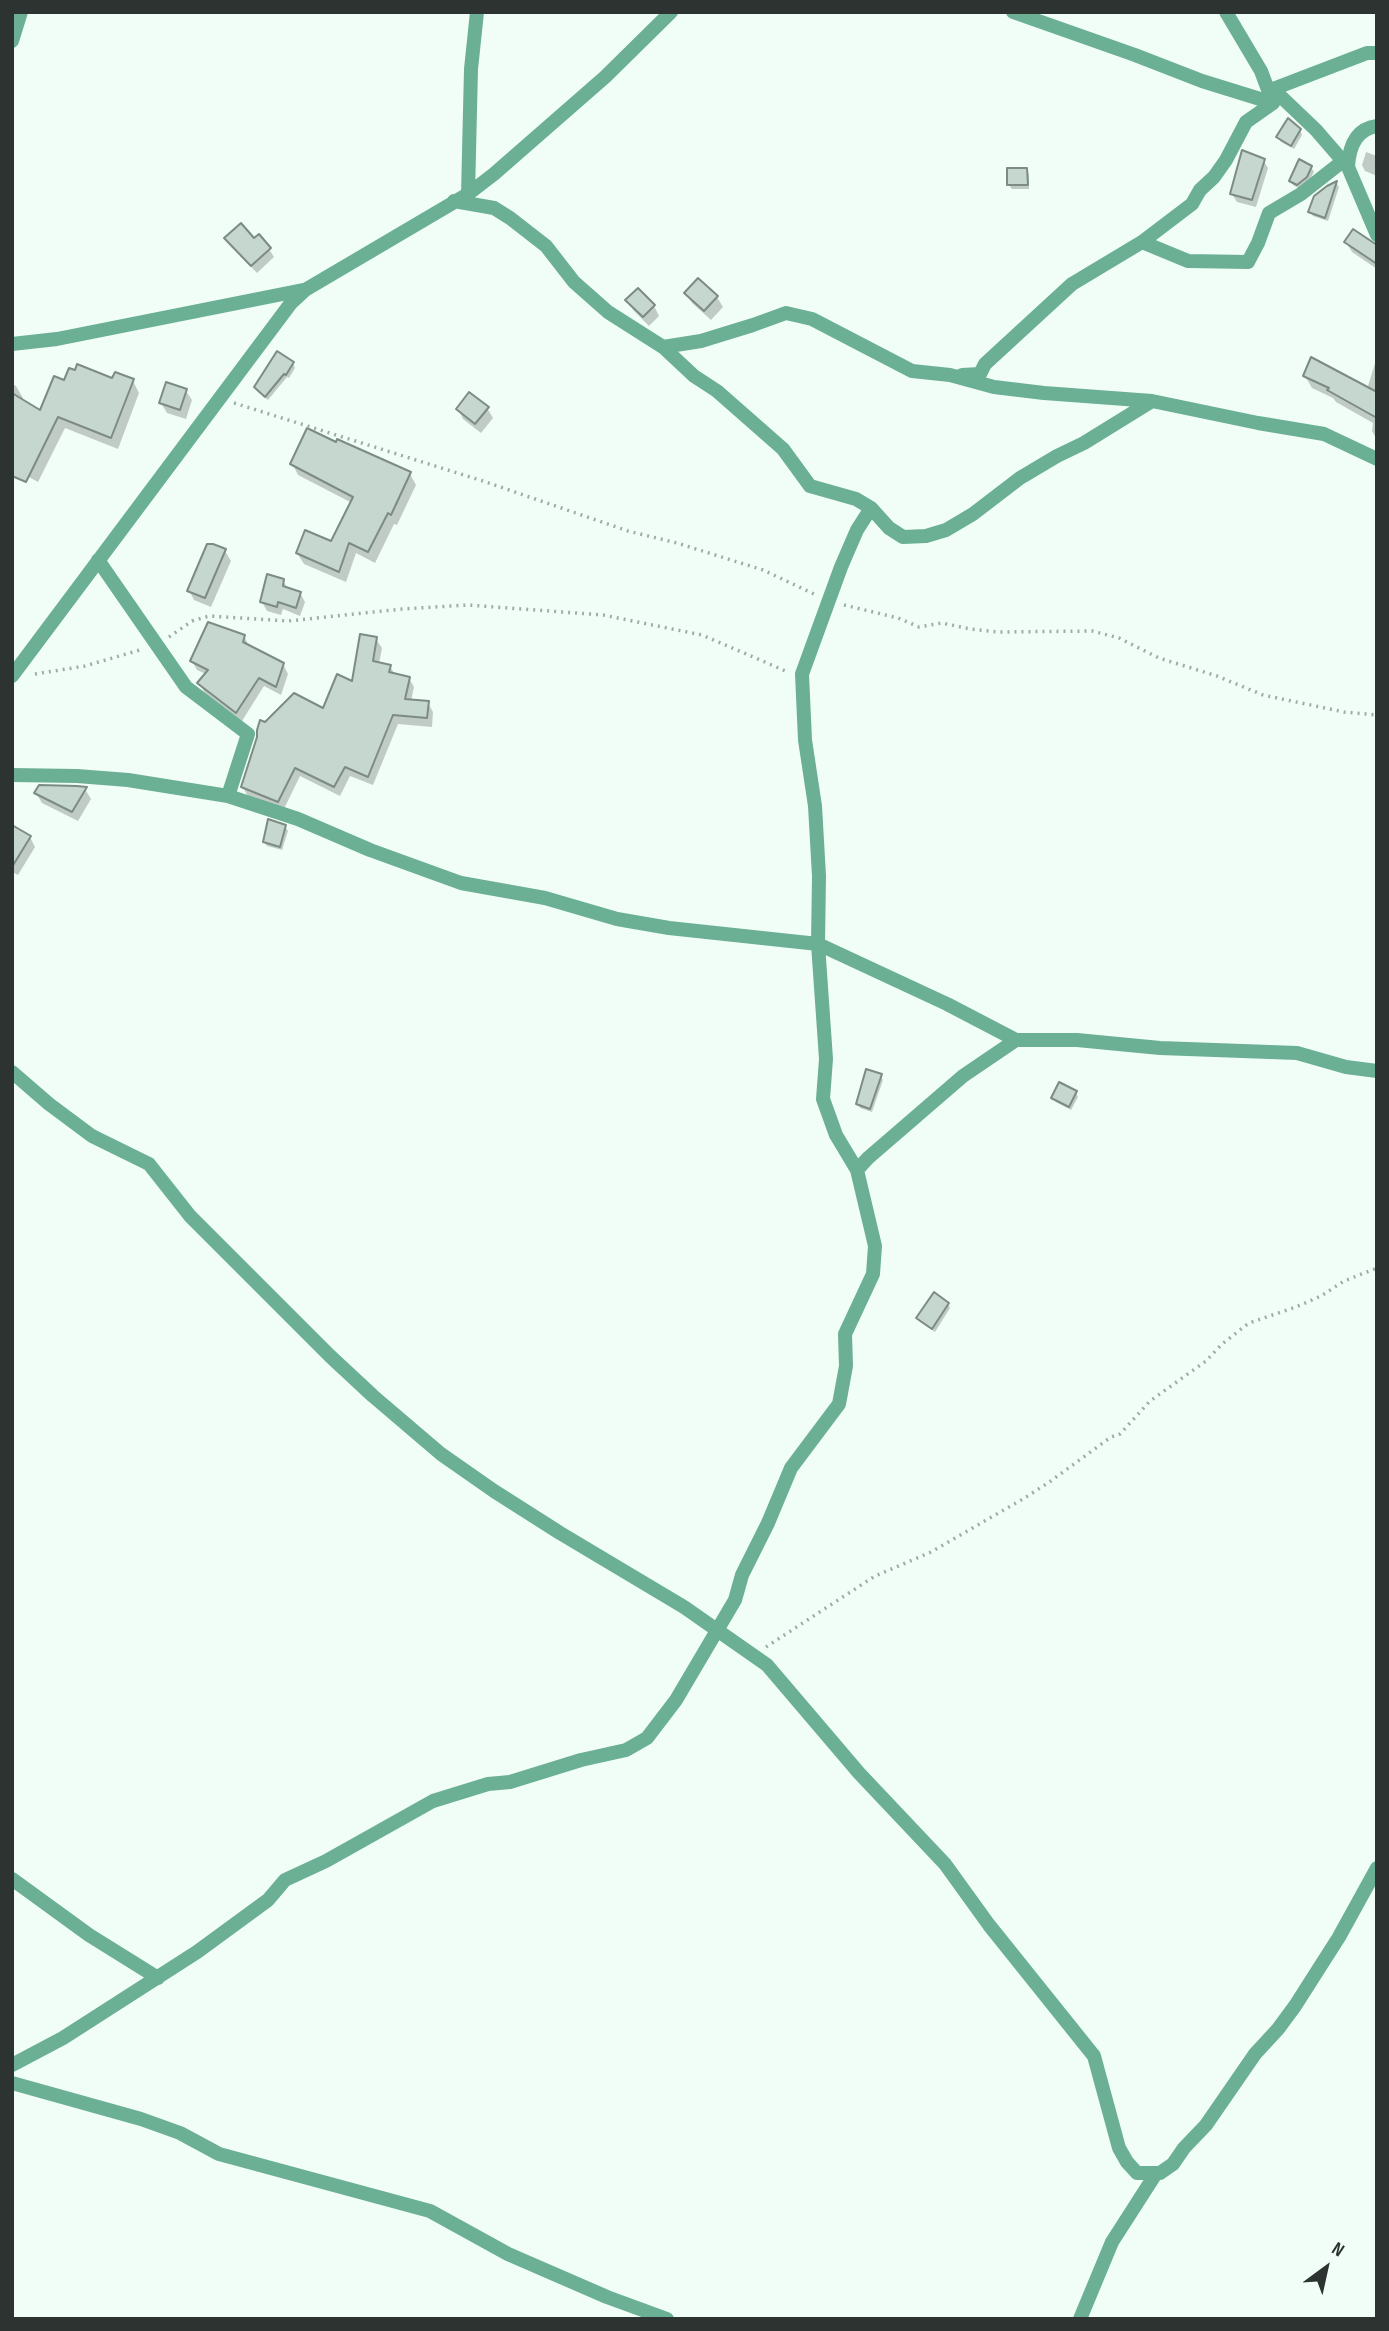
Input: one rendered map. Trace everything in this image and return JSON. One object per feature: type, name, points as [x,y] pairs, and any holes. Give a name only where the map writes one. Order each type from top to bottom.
[{"type":"street","points":[[12,41],[21,12]]},
{"type":"street","points":[[468,194],[471,69],[477,12]]},
{"type":"street","points":[[18,676],[98,560],[218,398],[267,332],[304,290],[468,194],[529,146],[671,12]]},
{"type":"street","points":[[1013,12],[1202,81],[1273,96]]},
{"type":"street","points":[[1226,12],[1273,96],[1316,130],[1346,164],[1377,235]]},
{"type":"street","points":[[663,347],[701,341],[786,313],[812,319],[912,371],[950,375],[980,374],[985,364],[1072,284],[1142,242],[1192,204],[1200,190],[1226,160],[1247,122],[1273,96],[1367,53],[1377,52]]},
{"type":"street","points":[[1142,242],[1188,261],[1248,262],[1269,213],[1346,164],[1354,141],[1361,132],[1377,126]]},
{"type":"street","points":[[454,201],[494,208],[510,218],[546,246],[574,282],[608,312],[663,347],[694,376],[717,391],[765,432],[783,449],[810,486],[856,499],[871,508],[889,528],[903,537],[926,536],[946,530],[1020,478],[1152,401]]},
{"type":"street","points":[[12,344],[71,337],[304,290]]},
{"type":"street","points":[[950,375],[994,387],[1152,401],[1258,424],[1324,434],[1377,459]]},
{"type":"street","points":[[12,2065],[63,2038],[158,1979],[268,1900],[285,1880],[326,1861],[433,1801],[488,1784],[510,1782],[581,1760],[626,1750],[647,1738],[676,1700],[735,1600],[742,1575],[791,1468],[839,1404],[846,1366],[845,1334],[873,1274],[875,1246],[857,1170],[836,1135],[823,1099],[826,1045],[818,944],[819,876],[805,740],[802,674],[841,567],[857,530],[871,508]]},
{"type":"street","points":[[98,560],[186,687],[248,734],[228,796]]},
{"type":"street","points":[[12,775],[128,780],[228,796],[298,819],[370,850],[461,883],[545,898],[617,919],[669,928],[818,944],[845,954],[1016,1040],[1077,1040],[1160,1048],[1297,1053],[1346,1067],[1377,1071]]},
{"type":"street","points":[[857,1170],[963,1076],[1016,1040]]},
{"type":"street","points":[[12,1072],[92,1136],[149,1164],[190,1216],[330,1356],[441,1454],[494,1491],[684,1607],[767,1665],[859,1773],[945,1864],[989,1925],[1094,2056],[1119,2148],[1126,2162],[1137,2173],[1155,2175]]},
{"type":"street","points":[[1080,2319],[1112,2242],[1155,2175],[1173,2164],[1206,2125],[1255,2054],[1289,2014],[1339,1937],[1377,1868]]},
{"type":"street","points":[[12,1879],[89,1935],[158,1979]]},
{"type":"street","points":[[12,2083],[141,2119],[180,2133],[219,2154],[430,2211],[508,2254],[607,2297],[667,2319]]},
{"type":"path","points":[[218,398],[483,481],[628,531],[763,570],[829,602],[898,618],[919,627],[942,623],[999,632],[1092,631],[1119,638],[1158,658],[1217,676],[1263,695],[1343,712],[1377,715]]},
{"type":"path","points":[[18,676],[85,666],[157,646],[192,621],[209,615],[288,621],[402,608],[468,605],[603,615],[702,635],[790,672],[802,674]]},
{"type":"path","points":[[752,1656],[875,1576],[931,1552],[1048,1483],[1111,1437],[1120,1434],[1150,1401],[1206,1360],[1249,1322],[1296,1307],[1321,1296],[1344,1281],[1377,1268]]},
{"type":"building","points":[[1288,118],[1301,129],[1291,146],[1276,137]]},
{"type":"building","points":[[1242,150],[1265,159],[1252,200],[1230,194]]},
{"type":"building","points":[[1299,159],[1312,166],[1307,177],[1297,185],[1289,181]]},
{"type":"building","points":[[1007,168],[1027,168],[1028,185],[1007,185]]},
{"type":"building","points":[[1337,181],[1325,218],[1308,212],[1314,196]]},
{"type":"building","points":[[241,223],[254,238],[259,234],[271,248],[251,266],[224,238]]},
{"type":"building","points":[[1353,229],[1377,245],[1377,264],[1344,242]]},
{"type":"building","points":[[698,278],[718,296],[704,311],[684,293]]},
{"type":"building","points":[[638,288],[655,305],[643,317],[625,300]]},
{"type":"building","points":[[277,351],[294,362],[286,375],[284,374],[265,397],[254,387]]},
{"type":"building","points":[[1311,357],[1377,392],[1377,418],[1327,390],[1329,388],[1303,376]]},
{"type":"building","points":[[77,364],[112,378],[115,372],[134,379],[111,438],[58,417],[26,482],[12,476],[12,393],[40,410],[54,376],[64,380],[69,368],[75,370]]},
{"type":"building","points":[[166,382],[187,389],[180,410],[159,403]]},
{"type":"building","points":[[469,392],[489,407],[475,424],[456,409]]},
{"type":"building","points":[[307,428],[411,472],[391,515],[388,513],[368,552],[349,543],[339,572],[296,553],[305,530],[331,541],[353,497],[290,464]]},
{"type":"building","points":[[207,544],[226,549],[205,598],[187,591]]},
{"type":"building","points":[[267,574],[284,579],[283,586],[301,592],[296,608],[278,602],[277,607],[260,602]]},
{"type":"building","points":[[208,622],[245,635],[243,642],[284,663],[276,687],[259,678],[236,713],[197,683],[208,670],[190,661]]},
{"type":"building","points":[[360,634],[377,637],[373,661],[391,665],[389,672],[410,677],[405,699],[429,701],[427,718],[393,715],[368,777],[345,767],[334,787],[295,768],[278,802],[241,787],[260,720],[265,722],[294,693],[323,708],[337,674],[352,681]]},
{"type":"building","points":[[39,785],[87,787],[72,812],[34,793]]},
{"type":"building","points":[[268,819],[286,825],[280,847],[263,842]]},
{"type":"building","points":[[12,825],[31,836],[12,867]]},
{"type":"building","points":[[866,1069],[882,1074],[870,1109],[856,1104]]},
{"type":"building","points":[[1059,1082],[1077,1091],[1069,1107],[1051,1098]]},
{"type":"building","points":[[934,1292],[949,1303],[932,1329],[916,1318]]}]
